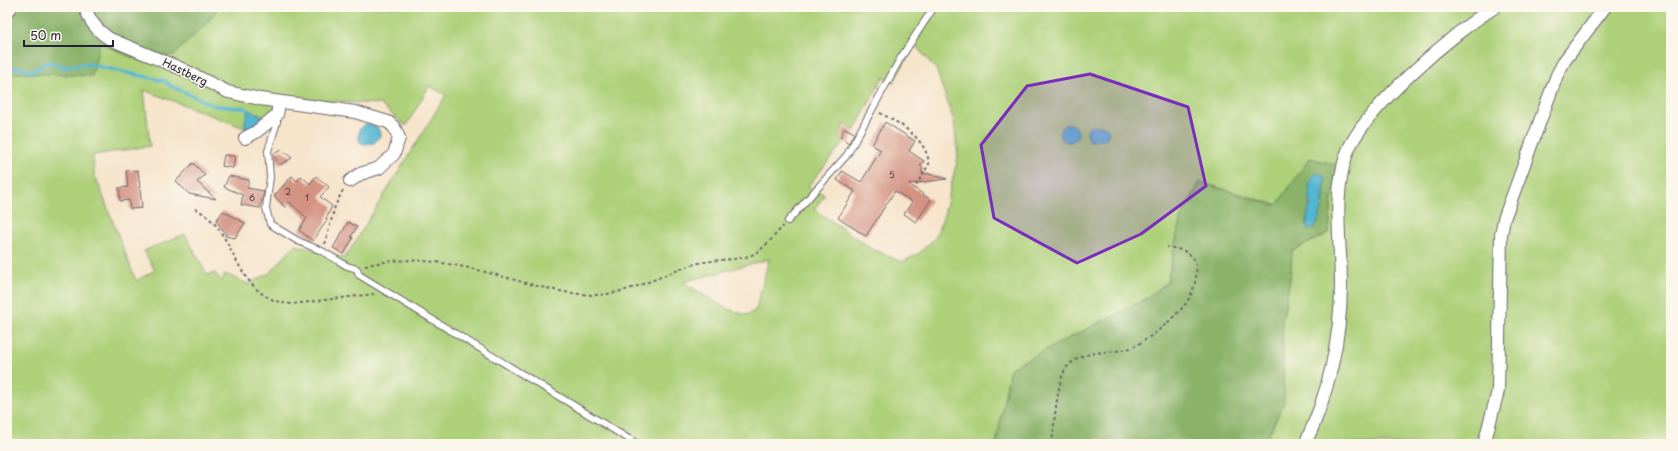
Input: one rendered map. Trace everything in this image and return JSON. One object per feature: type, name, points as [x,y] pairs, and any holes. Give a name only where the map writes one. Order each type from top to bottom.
[{"type":"street","points":[[7,12],[11,7]]},
{"type":"street","name":"Hastberg","points":[[85,7],[92,23],[102,34],[110,39],[182,69],[220,89],[236,94],[279,102],[372,116],[388,122],[394,127],[399,138],[398,144],[391,159],[379,168],[360,174],[350,181]]},
{"type":"street","points":[[1305,444],[1324,398],[1338,325],[1341,286],[1338,208],[1341,178],[1348,152],[1360,130],[1376,110],[1431,57],[1476,18],[1495,7]]},
{"type":"street","points":[[1484,444],[1498,391],[1500,240],[1504,219],[1557,75],[1565,60],[1605,7]]},
{"type":"street","points":[[245,138],[256,132],[276,115],[279,102]]},
{"type":"lane","points":[[788,221],[847,155],[900,60],[934,7]]},
{"type":"lane","points":[[276,115],[277,122],[268,151],[270,177],[266,208],[270,224],[298,241],[322,251],[347,266],[357,269],[359,275],[387,293],[637,444]]},
{"type":"path","points":[[873,110],[918,139],[924,149],[929,164],[914,189]]},
{"type":"path","points":[[326,239],[338,200]]},
{"type":"path","points":[[195,209],[202,212],[213,223],[254,287],[276,301],[292,304],[387,293]]},
{"type":"path","points":[[357,269],[388,261],[417,261],[480,270],[571,294],[598,295],[630,288],[696,264],[750,256],[764,246],[788,221]]},
{"type":"path","points":[[1052,444],[1061,379],[1066,368],[1086,355],[1134,346],[1171,319],[1186,302],[1195,281],[1196,262],[1189,253],[1167,247]]},
{"type":"highlighted area","points":[[1090,74],[1188,107],[1206,186],[1141,234],[1077,263],[994,218],[981,145],[1027,86]]},
{"type":"green space","points":[[7,7],[219,7],[208,22],[174,55],[138,60],[100,43],[92,76],[18,73],[7,75]]},
{"type":"green space","points":[[219,7],[1671,7],[1671,444],[1258,444],[1269,435],[1284,401],[1282,321],[1290,280],[1292,251],[1329,233],[1332,198],[1340,166],[1310,158],[1277,205],[1200,182],[1181,217],[1167,282],[1146,299],[1010,368],[996,444],[7,444],[7,75],[18,73],[100,43],[138,60],[208,22]],"holes":[[[915,45],[936,69],[954,121],[958,157],[944,215],[935,238],[918,254],[902,262],[872,249],[814,209],[825,195],[808,186],[844,142],[838,137],[845,124],[854,131],[883,77],[893,83]],[[429,86],[446,95],[345,258],[295,245],[270,273],[248,284],[225,274],[222,281],[215,273],[207,275],[185,234],[144,251],[155,270],[136,281],[94,173],[93,155],[150,146],[144,90],[247,129],[289,99],[380,104],[406,126]],[[769,259],[756,310],[747,315],[727,309],[683,282]]]},
{"type":"green space","points":[[1310,158],[1340,166],[1332,198],[1329,233],[1292,251],[1290,280],[1282,321],[1284,403],[1268,435],[1258,444],[996,444],[1010,368],[1146,299],[1167,283],[1181,217],[1200,182],[1276,206]]},
{"type":"water","points":[[248,110],[264,117],[245,129],[245,121]]},
{"type":"water","points":[[365,124],[371,124],[379,130],[380,136],[374,143],[363,144],[359,141],[359,130]]},
{"type":"water","points":[[1069,124],[1075,127],[1078,133],[1075,139],[1069,142],[1063,139],[1060,133],[1063,127]]},
{"type":"water","points":[[1092,126],[1103,126],[1107,128],[1109,133],[1105,140],[1089,141],[1087,134],[1088,128]]},
{"type":"water","points":[[1317,173],[1321,174],[1325,178],[1324,199],[1317,223],[1313,228],[1308,230],[1307,221],[1310,205],[1309,185],[1310,181]]},
{"type":"building","points":[[885,122],[915,141],[909,151],[924,161],[920,166],[923,168],[921,172],[947,179],[909,184],[931,200],[916,222],[904,214],[912,202],[895,191],[866,236],[838,218],[855,191],[837,180],[842,171],[861,182],[881,150],[872,145]]},
{"type":"building","points":[[845,128],[854,133],[849,143],[840,137]]},
{"type":"building","points":[[282,150],[292,158],[279,165],[273,154]]},
{"type":"building","points":[[224,155],[235,156],[233,168],[222,166]]},
{"type":"building","points":[[193,163],[205,175],[197,182],[216,199],[189,194],[176,181]]},
{"type":"building","points":[[138,170],[142,208],[130,209],[129,200],[120,201],[119,188],[128,187],[126,171]]},
{"type":"building","points":[[229,176],[249,180],[247,188],[264,191],[260,208],[241,205],[243,195],[224,187]]},
{"type":"building","points":[[292,176],[297,181],[301,176],[310,184],[316,176],[329,187],[320,197],[332,206],[326,219],[327,220],[313,241],[299,230],[307,218],[289,202],[285,207],[274,196]]},
{"type":"building","points":[[223,211],[245,223],[235,238],[225,236],[226,234],[216,221]]},
{"type":"building","points":[[348,222],[357,227],[344,254],[333,248]]},
{"type":"waterway","points":[[7,66],[33,71],[49,62],[63,67],[87,64],[165,81],[171,86],[215,106],[244,108],[248,110]]}]
